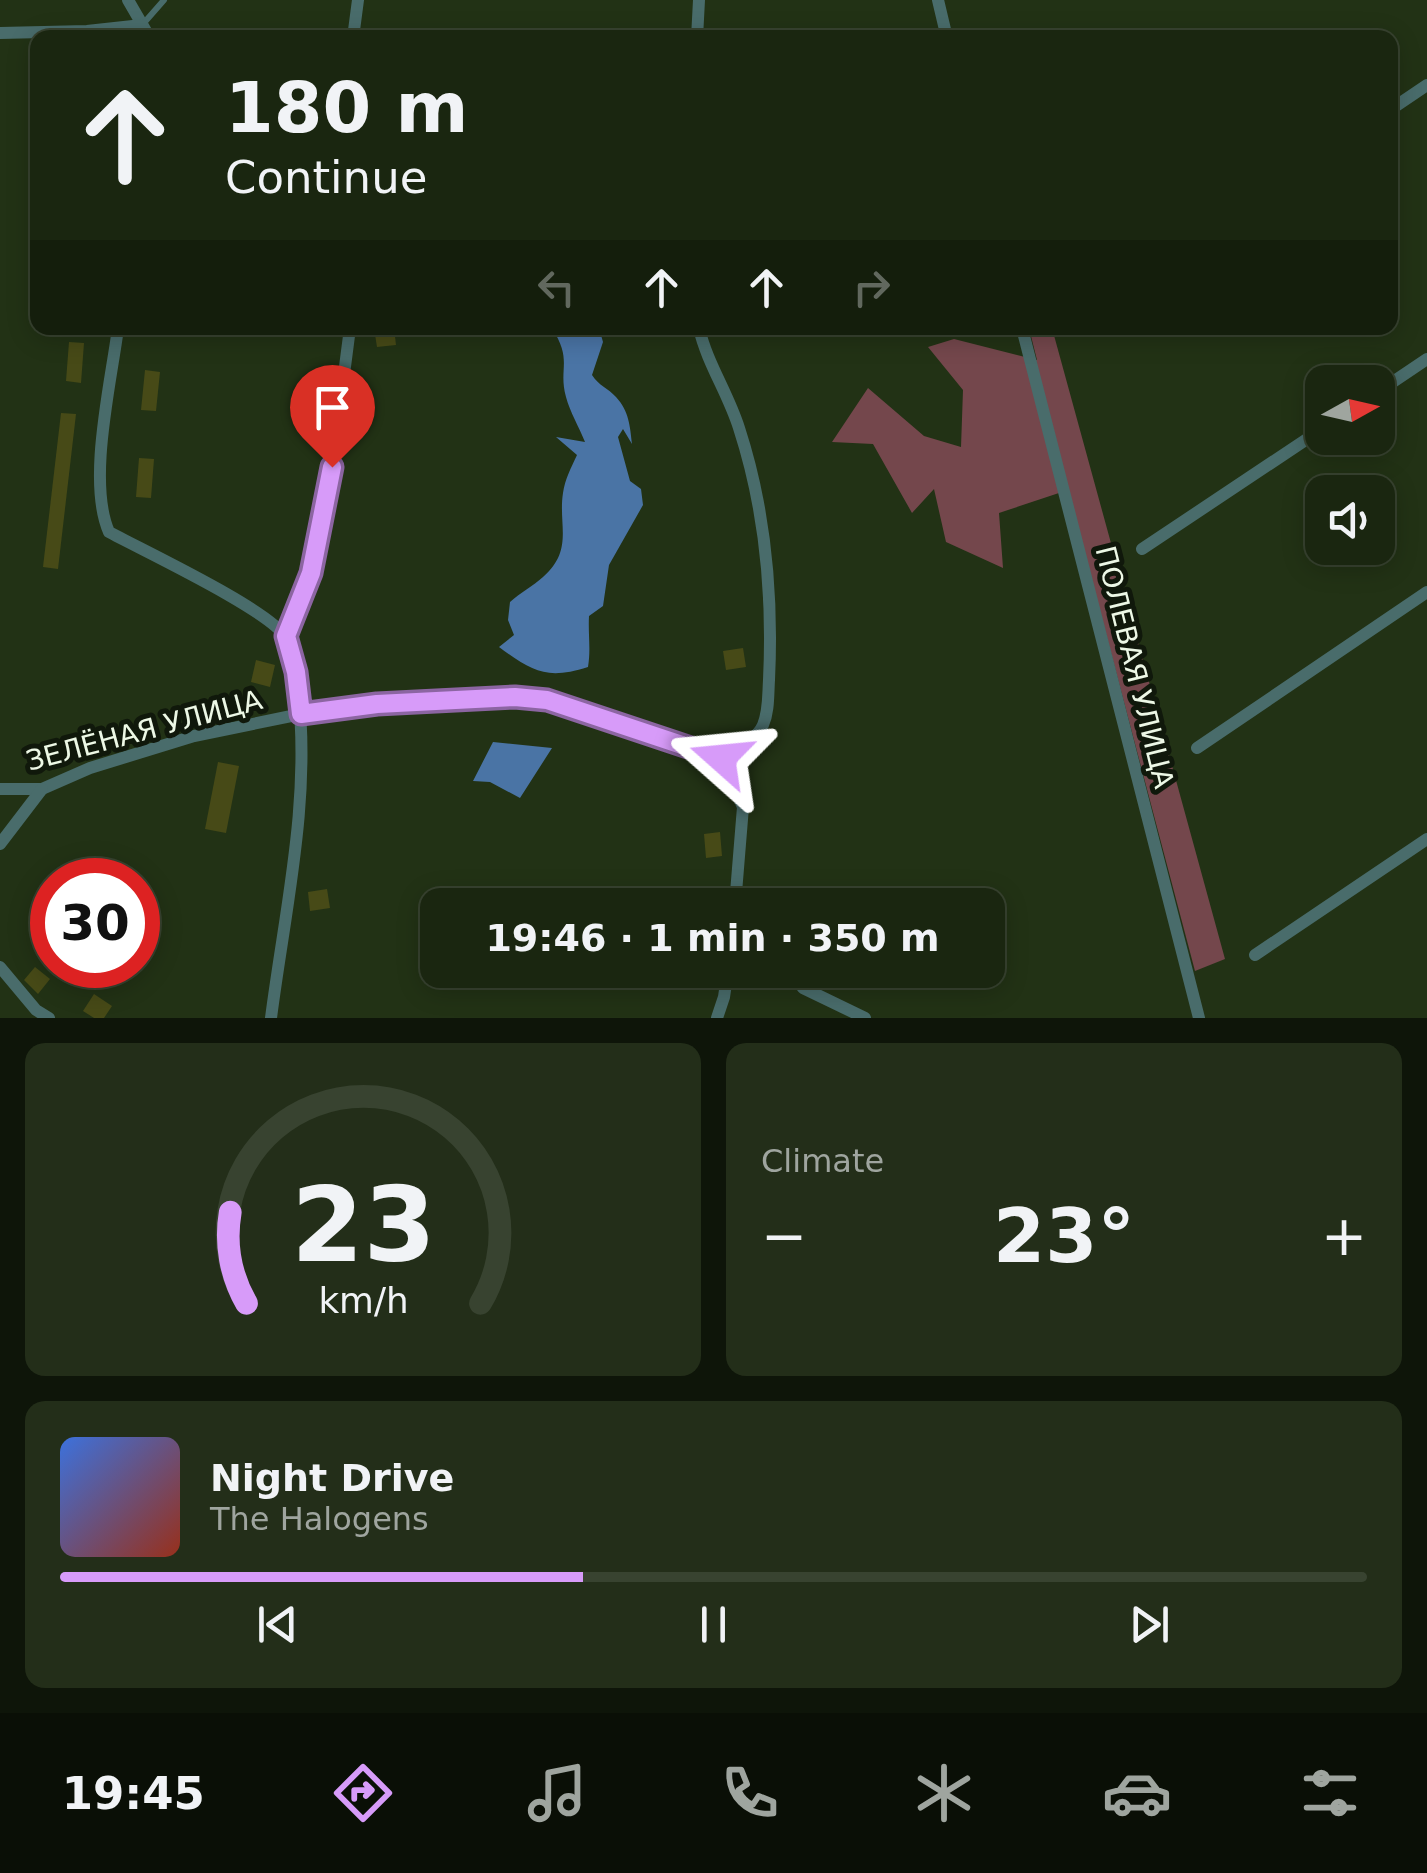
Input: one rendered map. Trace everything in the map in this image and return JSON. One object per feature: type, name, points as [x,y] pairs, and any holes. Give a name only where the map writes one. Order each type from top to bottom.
[{"type":"street","points":[[128,0],[145,30]]},
{"type":"street","points":[[354,30],[358,0]]},
{"type":"street","points":[[698,30],[699,0]]},
{"type":"street","points":[[938,0],[945,30]]},
{"type":"street","points":[[0,33],[30,33]]},
{"type":"street","points":[[1398,105],[1427,85]]},
{"type":"street","points":[[117,335],[99,477],[101,514],[109,532],[263,616],[286,636],[311,573],[332,467],[349,335]]},
{"type":"street","points":[[700,335],[738,424],[754,477],[765,549],[770,641],[767,714],[761,730],[721,758]]},
{"type":"street","name":"ПОЛЕВАЯ УЛИЦА","points":[[1024,335],[1199,1018]]},
{"type":"street","points":[[1395,381],[1427,359]]},
{"type":"street","points":[[1142,549],[1305,440]]},
{"type":"street","points":[[1197,748],[1427,592]]},
{"type":"street","name":"ЗЕЛЁНАЯ УЛИЦА","points":[[271,1018],[296,859],[303,732],[296,672],[286,636]]},
{"type":"street","points":[[301,714],[377,704],[515,697],[547,700],[721,758],[742,807],[737,888]]},
{"type":"street","name":"ЗЕЛЁНАЯ УЛИЦА","points":[[0,789],[42,789],[90,768],[194,736],[301,714]]},
{"type":"street","points":[[0,844],[42,789]]},
{"type":"street","points":[[1255,955],[1427,840]]},
{"type":"street","points":[[0,967],[36,1010],[48,1018]]},
{"type":"street","points":[[716,1018],[725,988]]},
{"type":"street","points":[[803,988],[865,1018]]},
{"type":"lane","points":[[147,30],[164,0]]},
{"type":"shaded area","points":[[1031,335],[1054,335],[1225,959],[1195,971],[1068,490],[999,513],[1003,568],[946,542],[934,489],[912,513],[873,444],[832,442],[868,388],[924,436],[961,447],[963,390],[928,347],[954,339],[1037,360]]},
{"type":"water","points":[[556,335],[601,335],[603,342],[592,375],[616,397],[626,413],[632,444],[623,429],[618,437],[630,481],[641,489],[643,505],[609,565],[603,606],[589,616],[588,667],[551,673],[531,668],[499,647],[514,635],[508,620],[510,602],[553,567],[562,547],[563,493],[577,455],[556,437],[585,442],[566,397],[564,357]]},
{"type":"water","points":[[493,742],[552,748],[520,798],[490,782],[473,781]]},
{"type":"building","points":[[375,335],[395,335],[396,345],[377,347]]},
{"type":"building","points":[[69,342],[84,343],[81,383],[66,381]]},
{"type":"building","points":[[145,370],[160,372],[156,411],[141,410]]},
{"type":"building","points":[[61,413],[76,414],[58,569],[43,567]]},
{"type":"building","points":[[139,458],[154,459],[151,498],[136,497]]},
{"type":"building","points":[[743,648],[746,667],[726,670],[723,651]]},
{"type":"building","points":[[256,660],[275,665],[270,687],[251,682]]},
{"type":"building","points":[[218,762],[239,766],[226,833],[205,829]]},
{"type":"building","points":[[720,832],[722,856],[706,858],[704,834]]},
{"type":"building","points":[[327,889],[330,908],[310,911],[308,892]]},
{"type":"building","points":[[94,994],[112,1006],[104,1018],[94,1018],[83,1011]]},
{"type":"route","points":[[332,467],[311,573],[286,636],[296,672],[301,714],[377,704],[515,697],[547,700],[721,758]]}]
